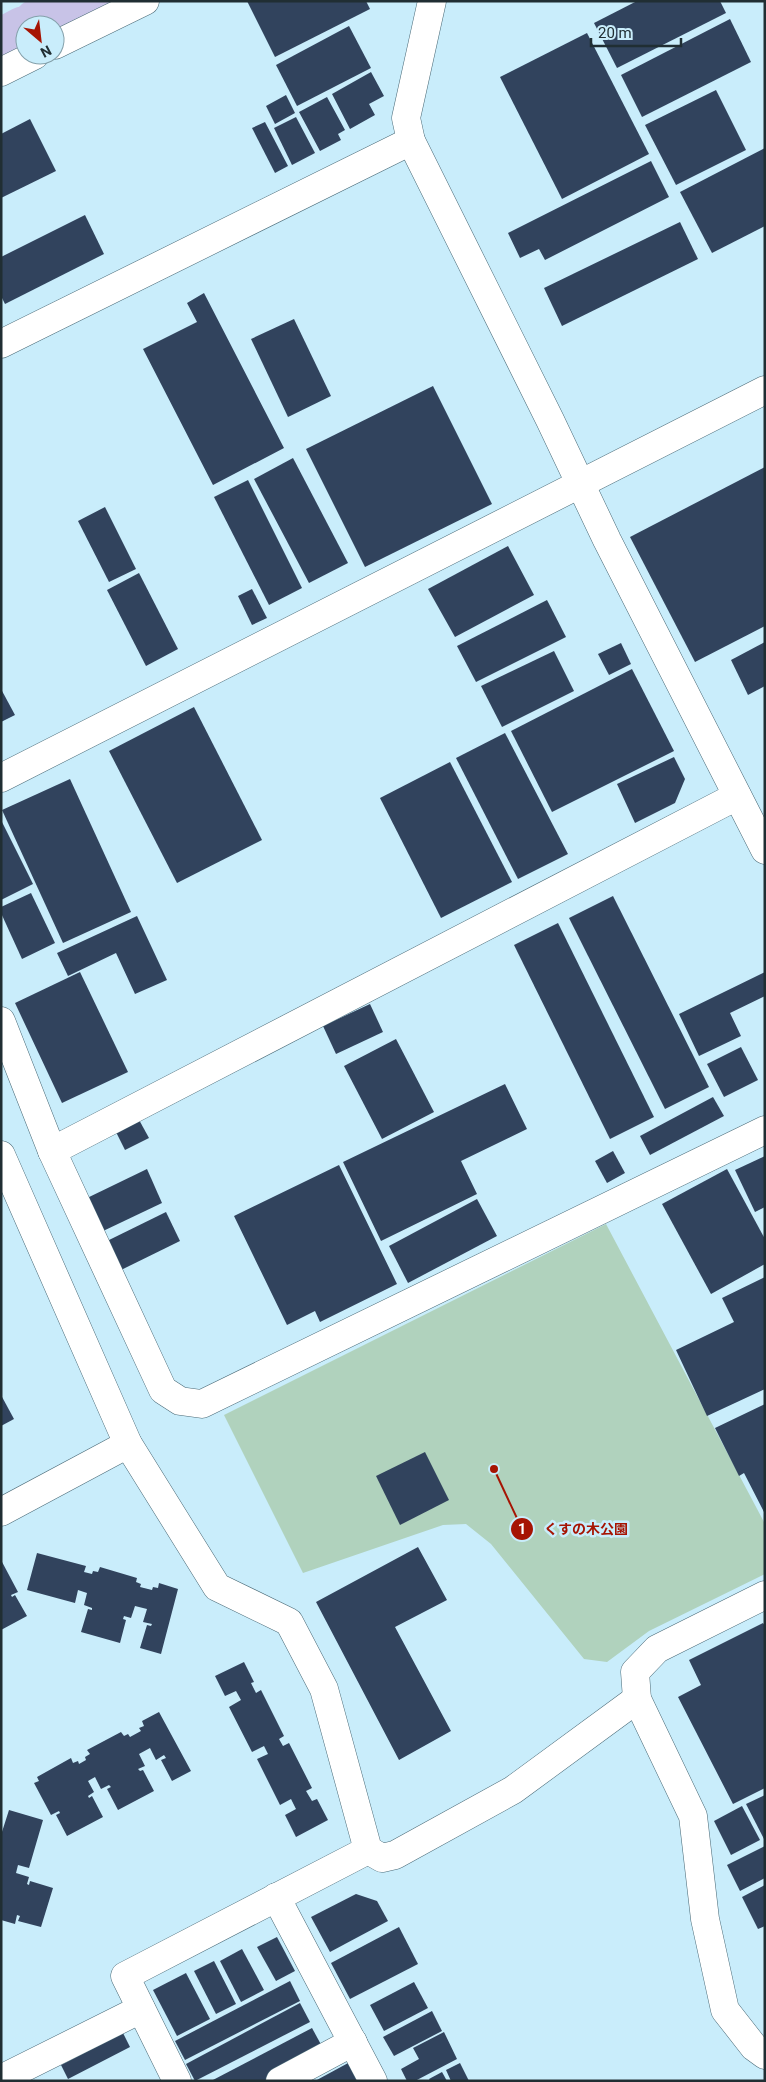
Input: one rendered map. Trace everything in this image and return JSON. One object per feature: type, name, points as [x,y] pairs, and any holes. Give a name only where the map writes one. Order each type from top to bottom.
[{"type":"street","points":[[65,40],[145,1]]},
{"type":"street","points":[[432,1],[406,118],[411,141],[580,483],[765,850]]},
{"type":"street","points":[[1,72],[15,65]]},
{"type":"street","points":[[1,344],[411,141]]},
{"type":"street","points":[[1,778],[765,390]]},
{"type":"street","points":[[52,1151],[737,796]]},
{"type":"street","points":[[1,1021],[52,1151],[163,1390],[180,1401],[202,1404],[765,1130]]},
{"type":"street","points":[[1,1155],[128,1444],[217,1587],[289,1622],[324,1689],[368,1850],[382,1858],[395,1855],[513,1790],[637,1699]]},
{"type":"street","points":[[1,1512],[128,1444]]},
{"type":"street","points":[[765,1595],[657,1650],[635,1672],[637,1699],[693,1816],[704,1919],[725,2010],[754,2047],[765,2055]]},
{"type":"street","points":[[177,2081],[125,1976],[368,1850]]},
{"type":"street","points":[[276,1897],[373,2081]]},
{"type":"street","points":[[1,2079],[141,2009]]},
{"type":"street","points":[[280,2081],[354,2042]]},
{"type":"green space","points":[[606,1224],[765,1524],[765,1574],[649,1631],[607,1662],[584,1659],[491,1544],[466,1524],[443,1525],[303,1573],[224,1415]]},
{"type":"building","points":[[247,1],[366,1],[370,9],[275,57]]},
{"type":"building","points":[[637,1],[720,1],[726,13],[617,68],[594,23]]},
{"type":"building","points":[[730,19],[751,62],[642,117],[621,75]]},
{"type":"building","points":[[349,26],[371,68],[297,106],[276,65]]},
{"type":"building","points":[[587,33],[649,154],[562,199],[500,77]]},
{"type":"building","points":[[371,72],[384,96],[369,104],[375,115],[350,129],[332,94]]},
{"type":"building","points":[[716,90],[746,150],[676,185],[645,125]]},
{"type":"building","points":[[286,95],[295,113],[275,124],[266,106]]},
{"type":"building","points":[[327,97],[345,130],[338,134],[341,140],[320,151],[299,112]]},
{"type":"building","points":[[296,117],[315,153],[292,165],[274,128]]},
{"type":"building","points":[[30,119],[56,171],[1,198],[1,134]]},
{"type":"building","points":[[265,122],[288,166],[275,173],[252,128]]},
{"type":"building","points":[[765,148],[765,226],[712,253],[680,192]]},
{"type":"building","points":[[651,161],[669,197],[545,260],[539,249],[520,258],[508,233]]},
{"type":"building","points":[[85,215],[104,254],[5,304],[1,296],[1,257]]},
{"type":"building","points":[[680,222],[698,259],[562,326],[544,288]]},
{"type":"building","points":[[204,293],[284,448],[213,485],[143,349],[197,322],[187,303]]},
{"type":"building","points":[[294,319],[331,396],[288,417],[251,339]]},
{"type":"building","points":[[433,386],[492,504],[365,567],[306,449]]},
{"type":"building","points":[[293,458],[348,563],[309,583],[254,479]]},
{"type":"building","points":[[765,467],[765,626],[695,662],[630,537]]},
{"type":"building","points":[[248,480],[302,588],[269,605],[214,497]]},
{"type":"building","points":[[105,507],[136,569],[109,582],[78,521]]},
{"type":"building","points":[[508,546],[534,595],[455,637],[428,589]]},
{"type":"building","points":[[139,573],[178,649],[146,666],[107,590]]},
{"type":"building","points":[[252,589],[267,618],[252,625],[238,596]]},
{"type":"building","points":[[547,600],[566,637],[476,682],[457,646]]},
{"type":"building","points":[[765,642],[765,686],[748,695],[731,660]]},
{"type":"building","points":[[621,643],[631,664],[609,675],[598,654]]},
{"type":"building","points":[[554,651],[574,691],[502,727],[481,686]]},
{"type":"building","points":[[632,669],[674,751],[552,812],[511,731]]},
{"type":"building","points":[[1,689],[15,715],[1,722]]},
{"type":"building","points":[[194,707],[262,840],[177,883],[109,751]]},
{"type":"building","points":[[505,733],[568,854],[518,879],[456,758]]},
{"type":"building","points":[[674,757],[685,779],[675,803],[635,823],[617,784]]},
{"type":"building","points":[[450,762],[512,882],[441,918],[380,798]]},
{"type":"building","points":[[70,779],[131,912],[63,943],[2,810]]},
{"type":"building","points":[[1,820],[33,884],[1,900]]},
{"type":"building","points":[[31,893],[55,943],[22,959],[1,913],[1,907]]},
{"type":"building","points":[[613,896],[709,1087],[665,1109],[569,918]]},
{"type":"building","points":[[137,916],[167,980],[135,994],[116,953],[68,976],[57,953]]},
{"type":"building","points":[[558,923],[654,1117],[610,1139],[514,945]]},
{"type":"building","points":[[80,972],[128,1072],[62,1103],[15,1003]]},
{"type":"building","points":[[765,972],[765,996],[730,1013],[741,1036],[699,1056],[679,1014]]},
{"type":"building","points":[[370,1004],[383,1032],[336,1054],[323,1026]]},
{"type":"building","points":[[396,1039],[434,1112],[382,1139],[344,1066]]},
{"type":"building","points":[[741,1047],[758,1080],[724,1097],[707,1064]]},
{"type":"building","points":[[505,1084],[527,1129],[461,1161],[477,1194],[381,1241],[343,1162]]},
{"type":"building","points":[[713,1097],[724,1116],[650,1155],[640,1136]]},
{"type":"building","points":[[138,1118],[149,1138],[125,1150],[115,1130]]},
{"type":"building","points":[[613,1151],[625,1173],[607,1183],[595,1161]]},
{"type":"building","points":[[765,1156],[765,1207],[755,1212],[735,1170]]},
{"type":"building","points":[[339,1165],[397,1284],[320,1322],[315,1311],[287,1325],[234,1216]]},
{"type":"building","points":[[147,1169],[162,1203],[101,1232],[85,1199]]},
{"type":"building","points":[[727,1169],[765,1239],[765,1264],[711,1294],[662,1204]]},
{"type":"building","points":[[477,1199],[497,1236],[408,1283],[389,1246]]},
{"type":"building","points":[[166,1212],[180,1241],[121,1270],[107,1241]]},
{"type":"building","points":[[765,1277],[765,1389],[707,1416],[676,1350],[734,1322],[722,1298]]},
{"type":"building","points":[[1,1395],[14,1419],[1,1426]]},
{"type":"building","points":[[765,1404],[765,1514],[744,1473],[739,1476],[715,1428]]},
{"type":"building","points":[[425,1452],[449,1500],[400,1525],[376,1476]]},
{"type":"building","points":[[418,1547],[447,1600],[395,1627],[451,1731],[399,1760],[316,1602]]},
{"type":"building","points":[[37,1553],[86,1566],[84,1572],[92,1574],[93,1571],[98,1572],[100,1567],[137,1578],[136,1582],[141,1584],[140,1587],[152,1590],[153,1587],[158,1588],[159,1583],[178,1589],[161,1654],[140,1648],[147,1625],[151,1626],[152,1624],[143,1622],[147,1609],[135,1606],[131,1618],[124,1616],[123,1619],[126,1620],[120,1643],[81,1632],[88,1609],[92,1610],[92,1608],[84,1605],[87,1593],[78,1590],[75,1603],[27,1590]]},
{"type":"building","points":[[1,1560],[18,1592],[11,1595],[12,1597],[15,1595],[27,1616],[1,1630]]},
{"type":"building","points":[[763,1623],[765,1626],[765,1788],[733,1804],[678,1697],[701,1685],[689,1660]]},
{"type":"building","points":[[244,1662],[254,1682],[251,1683],[256,1693],[261,1690],[284,1736],[279,1739],[283,1746],[289,1743],[312,1788],[306,1791],[312,1801],[317,1799],[328,1820],[296,1837],[285,1815],[296,1809],[291,1799],[280,1805],[257,1759],[268,1754],[264,1746],[252,1752],[229,1707],[241,1700],[236,1691],[225,1696],[215,1676]]},
{"type":"building","points":[[159,1712],[191,1771],[172,1781],[161,1760],[166,1758],[164,1755],[156,1760],[150,1748],[139,1754],[145,1766],[138,1769],[140,1771],[143,1770],[154,1791],[118,1810],[107,1789],[111,1787],[109,1785],[101,1789],[95,1777],[88,1781],[94,1792],[88,1796],[89,1798],[92,1796],[103,1817],[67,1836],[56,1815],[60,1813],[59,1811],[51,1815],[34,1783],[39,1781],[37,1777],[71,1758],[73,1763],[78,1761],[79,1764],[86,1760],[85,1757],[90,1754],[87,1750],[121,1732],[124,1736],[128,1734],[130,1737],[141,1731],[139,1728],[144,1726],[142,1721]]},
{"type":"building","points":[[765,1795],[765,1841],[746,1804]]},
{"type":"building","points":[[742,1806],[760,1840],[731,1855],[714,1821]]},
{"type":"building","points":[[9,1810],[43,1820],[29,1868],[18,1865],[16,1873],[29,1877],[27,1884],[29,1885],[30,1881],[53,1888],[41,1927],[18,1921],[20,1916],[17,1915],[15,1924],[1,1920],[1,1835]]},
{"type":"building","points":[[765,1846],[765,1878],[740,1891],[727,1865]]},
{"type":"building","points":[[765,1885],[765,1926],[758,1929],[742,1897]]},
{"type":"building","points":[[356,1894],[377,1901],[388,1921],[330,1952],[311,1917]]},
{"type":"building","points":[[399,1927],[418,1964],[350,1999],[331,1963]]},
{"type":"building","points":[[277,1937],[295,1971],[276,1981],[257,1947]]},
{"type":"building","points":[[242,1949],[264,1990],[241,2002],[220,1961]]},
{"type":"building","points":[[214,1961],[236,2004],[216,2014],[194,1971]]},
{"type":"building","points":[[186,1973],[210,2019],[177,2036],[153,1990]]},
{"type":"building","points":[[290,1981],[300,2001],[185,2060],[175,2041]]},
{"type":"building","points":[[414,1982],[428,2008],[384,2031],[370,2005]]},
{"type":"building","points":[[300,2003],[310,2022],[195,2081],[186,2064]]},
{"type":"building","points":[[432,2011],[442,2031],[394,2056],[383,2037]]},
{"type":"building","points":[[312,2028],[324,2050],[265,2081],[211,2081]]},
{"type":"building","points":[[444,2032],[457,2059],[415,2081],[407,2081],[401,2069],[419,2059],[413,2048]]},
{"type":"building","points":[[123,2033],[130,2047],[68,2079],[61,2065]]},
{"type":"building","points":[[350,2062],[360,2081],[315,2081]]},
{"type":"building","points":[[460,2063],[469,2081],[451,2081],[446,2070]]},
{"type":"building","points":[[442,2072],[447,2081],[430,2081],[429,2079]]},
{"type":"waterway","points":[[57,15],[83,1]]},
{"type":"waterway","points":[[1,46],[15,38]]},
{"type":"place","name":"くすの木公園","points":[[494,1469]]}]
